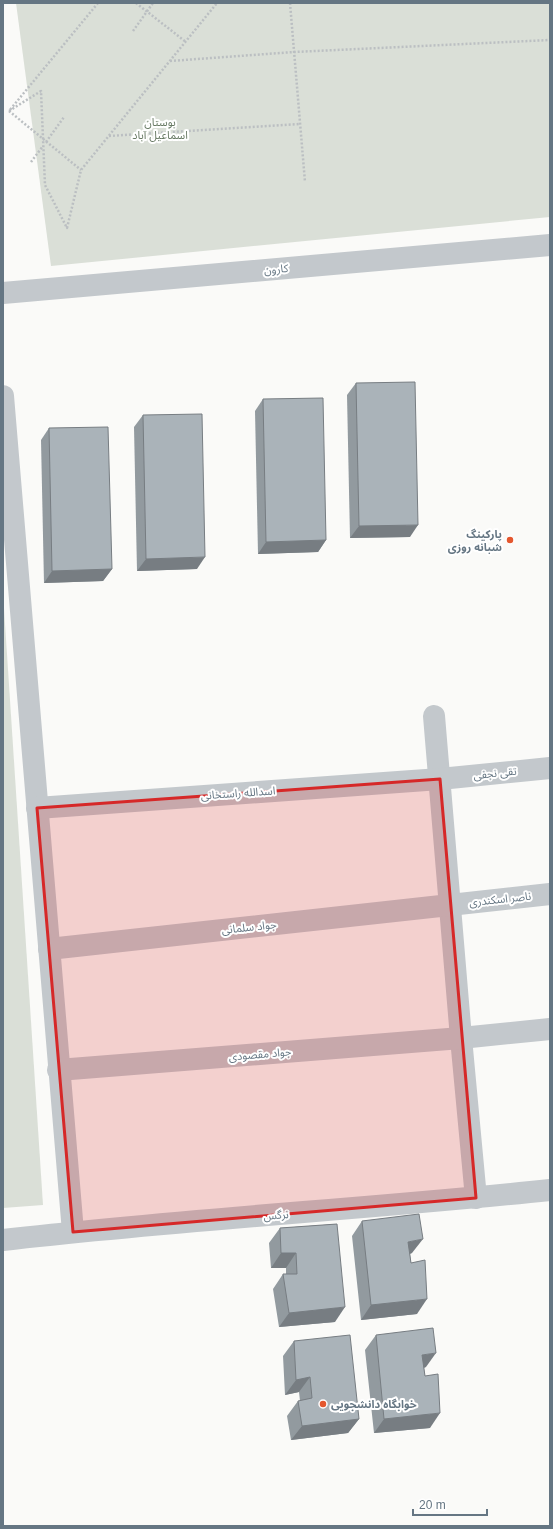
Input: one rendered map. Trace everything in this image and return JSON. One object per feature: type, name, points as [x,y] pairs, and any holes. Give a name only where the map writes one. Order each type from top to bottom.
[{"type":"street","name":"کارون","points":[[3,293],[550,245]]},
{"type":"street","points":[[3,396],[58,1070],[73,1232]]},
{"type":"street","points":[[434,716],[476,1198]]},
{"type":"street","name":"تقی نجفی","points":[[440,779],[550,768]]},
{"type":"street","name":"اسدالله راستخانی","points":[[37,808],[440,779]]},
{"type":"street","name":"ناصر اسکندری","points":[[450,904],[550,894]]},
{"type":"street","name":"جواد سلمانی","points":[[48,949],[450,904]]},
{"type":"street","name":"جواد مقصودی","points":[[58,1070],[461,1038],[550,1029]]},
{"type":"street","name":"نرگس","points":[[3,1240],[73,1232],[476,1198],[550,1190]]},
{"type":"path","points":[[9,111],[98,3]]},
{"type":"path","points":[[136,3],[186,42]]},
{"type":"path","points":[[133,31],[153,3]]},
{"type":"path","points":[[9,111],[41,91],[45,185],[67,228],[81,170],[217,3]]},
{"type":"path","points":[[290,3],[305,182]]},
{"type":"path","points":[[170,61],[294,52],[550,40]]},
{"type":"path","points":[[9,111],[81,170]]},
{"type":"path","points":[[31,162],[64,117]]},
{"type":"path","points":[[108,136],[300,124]]},
{"type":"highlighted area","points":[[440,779],[476,1198],[73,1232],[37,808]]},
{"type":"green space","name":"بوستان اسماعیل آباد","points":[[16,3],[550,3],[550,217],[51,266]]},
{"type":"green space","points":[[3,593],[43,1205],[3,1208]]},
{"type":"building","points":[[415,382],[418,525],[359,526],[356,383]]},
{"type":"building","points":[[323,398],[326,540],[266,542],[263,399]]},
{"type":"building","points":[[202,414],[205,557],[146,559],[143,415]]},
{"type":"building","points":[[108,427],[112,569],[52,571],[49,428]]},
{"type":"building","points":[[419,1214],[423,1239],[408,1242],[411,1263],[425,1260],[427,1299],[371,1305],[362,1221]]},
{"type":"building","points":[[337,1224],[345,1307],[289,1313],[283,1274],[297,1274],[296,1253],[281,1253],[280,1228]]},
{"type":"building","name":"خوابگاه دانشجویی","points":[[433,1328],[436,1353],[422,1355],[425,1376],[438,1374],[440,1413],[384,1419],[376,1335]]},
{"type":"building","name":"خوابگاه دانشجویی","points":[[350,1335],[359,1419],[302,1426],[298,1401],[312,1398],[310,1377],[296,1380],[294,1341]]},
{"type":"place","name":"پارکینگ شبانه روزی","points":[[510,540]]},
{"type":"place","name":"خوابگاه دانشجویی","points":[[323,1404]]}]
